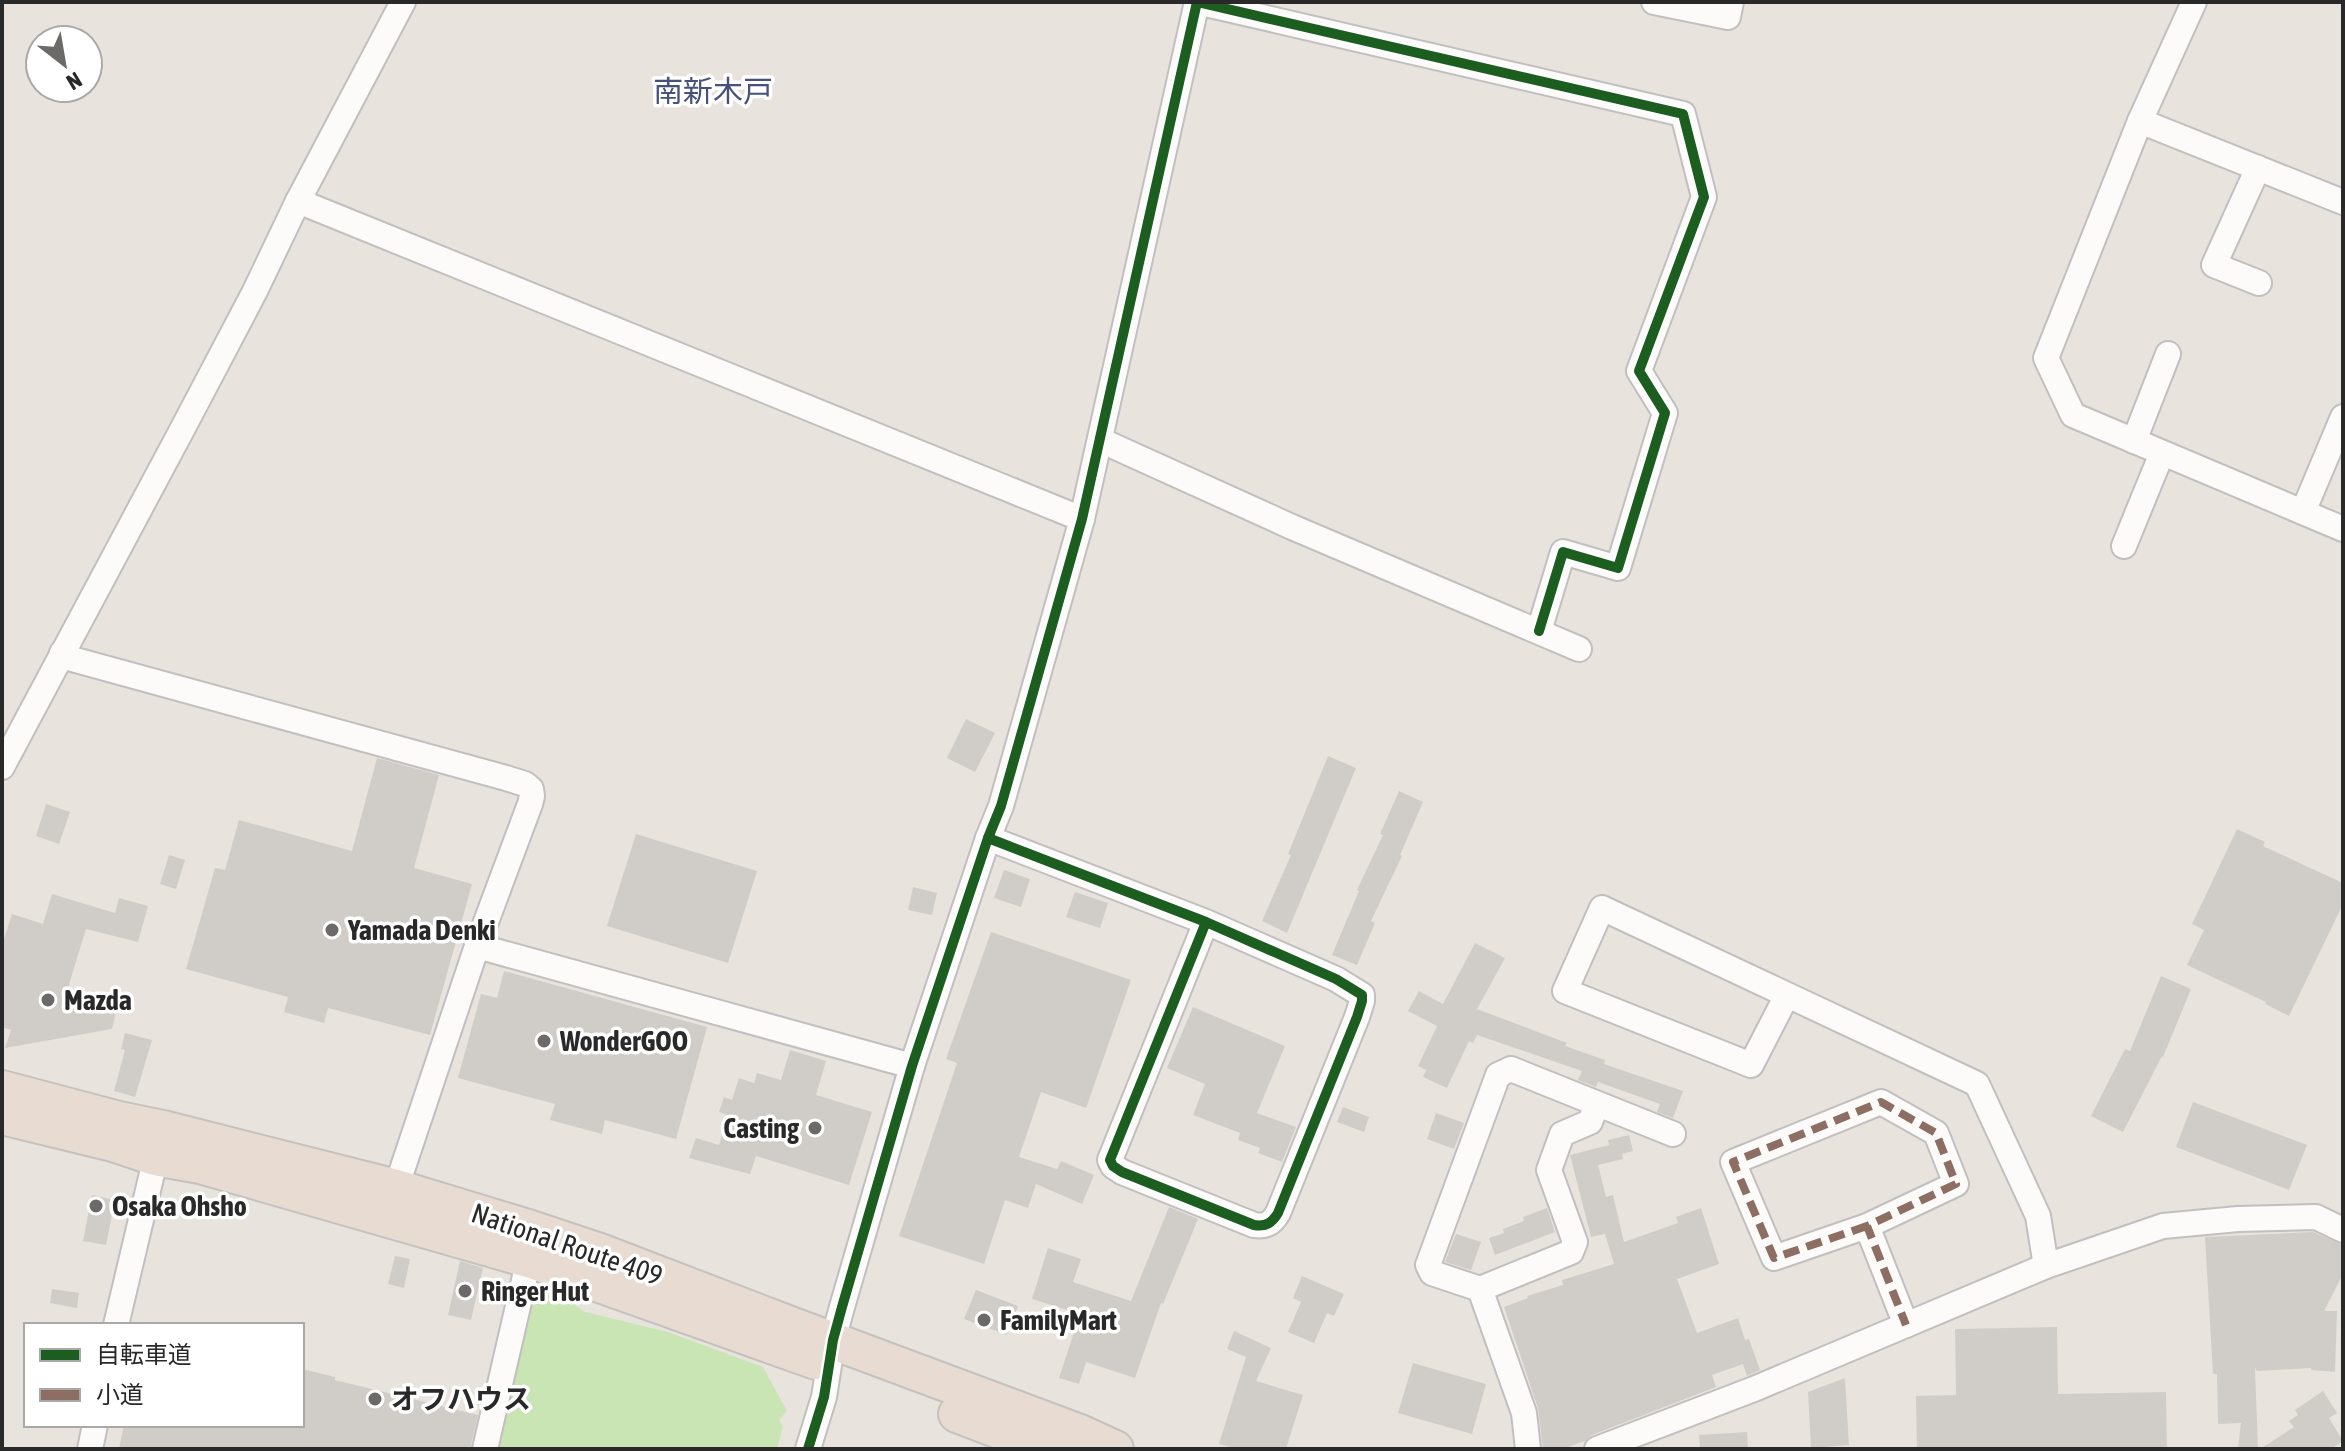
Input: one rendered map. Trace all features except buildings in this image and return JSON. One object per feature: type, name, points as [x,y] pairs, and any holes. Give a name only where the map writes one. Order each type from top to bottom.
[{"type":"highway","name":"National Route 409","points":[[2,1089],[119,1120],[200,1165],[535,1261],[1080,1433],[1115,1449]]},
{"type":"highway","name":"National Route 409","points":[[2,1116],[113,1143],[159,1143],[396,1188],[600,1252],[1048,1449]]},
{"type":"street","points":[[2,767],[255,291],[298,201],[403,2]]},
{"type":"street","points":[[808,1449],[824,1397],[831,1353],[912,1066],[1001,806],[1082,519],[1197,2],[1683,114],[1704,197],[1639,371],[1665,413],[1618,568],[1563,552],[1539,631]]},
{"type":"street","points":[[1654,2],[1728,17],[1731,2]]},
{"type":"street","points":[[2194,2],[2140,121],[2046,358],[2073,415],[2343,529]]},
{"type":"street","points":[[2140,121],[2343,202]]},
{"type":"street","points":[[2258,168],[2214,265],[2259,283]]},
{"type":"street","points":[[298,201],[1082,519]]},
{"type":"street","points":[[2134,441],[2168,354]]},
{"type":"street","points":[[2303,512],[2343,417]]},
{"type":"street","points":[[1100,440],[1292,527],[1579,649]]},
{"type":"street","points":[[2124,546],[2162,453]]},
{"type":"street","points":[[67,645],[72,659],[525,784],[531,789],[530,804],[477,946],[396,1188]]},
{"type":"street","points":[[988,838],[1206,922],[1336,979],[1362,995],[1273,1220],[1267,1225],[1254,1225],[1122,1172],[1110,1160],[1206,922]]},
{"type":"street","points":[[1787,995],[1751,1065],[1565,991],[1602,908],[1977,1084],[2038,1216],[2046,1266]]},
{"type":"street","points":[[477,946],[912,1066]]},
{"type":"street","points":[[1597,1104],[1590,1122],[1562,1134],[1549,1170],[1575,1242],[1571,1252],[1480,1289],[1432,1273],[1428,1265],[1498,1075],[1511,1069],[1673,1134]]},
{"type":"street","points":[[1881,1102],[1936,1133],[1956,1184],[1867,1226],[1774,1258],[1733,1162],[1881,1102]]},
{"type":"street","points":[[116,1323],[159,1143]]},
{"type":"street","points":[[1597,1449],[1754,1389],[2046,1266],[2163,1226],[2238,1219],[2316,1217],[2343,1230]]},
{"type":"street","points":[[1867,1226],[1906,1325]]},
{"type":"street","points":[[485,1449],[525,1276],[535,1261]]},
{"type":"street","points":[[1480,1289],[1524,1413],[1528,1449]]},
{"type":"street","points":[[90,1449],[95,1427]]},
{"type":"green space","points":[[555,1292],[585,1312],[668,1332],[763,1367],[787,1411],[779,1420],[783,1426],[777,1449],[495,1449],[532,1293]]},
{"type":"marked path","points":[[1867,1226],[1774,1258],[1733,1162],[1881,1102],[1936,1133],[1956,1184],[1867,1226],[1906,1325]]},
{"type":"cycle path","points":[[1197,2],[1683,114],[1704,197],[1639,371],[1665,413],[1618,568],[1563,552],[1539,631]]},
{"type":"cycle path","points":[[808,1449],[824,1397],[833,1340],[912,1066],[1001,806],[1082,519],[1197,2]]},
{"type":"cycle path","points":[[988,838],[1206,922],[1336,979],[1362,995],[1357,1017],[1278,1213],[1265,1225],[1254,1225],[1122,1172],[1110,1160],[1206,922]]},
{"type":"place","name":"Yamada Denki","points":[[332,930]]},
{"type":"place","name":"Mazda","points":[[48,1000]]},
{"type":"place","name":"WonderGOO","points":[[544,1041]]},
{"type":"place","name":"Casting","points":[[815,1128]]},
{"type":"place","name":"Osaka Ohsho","points":[[96,1206]]},
{"type":"place","name":"Ringer Hut","points":[[465,1291]]},
{"type":"place","name":"FamilyMart","points":[[984,1320]]},
{"type":"place","name":"オフハウス","points":[[375,1399]]},
{"type":"district","name":"南新木戸","points":[[713,91]]}]
